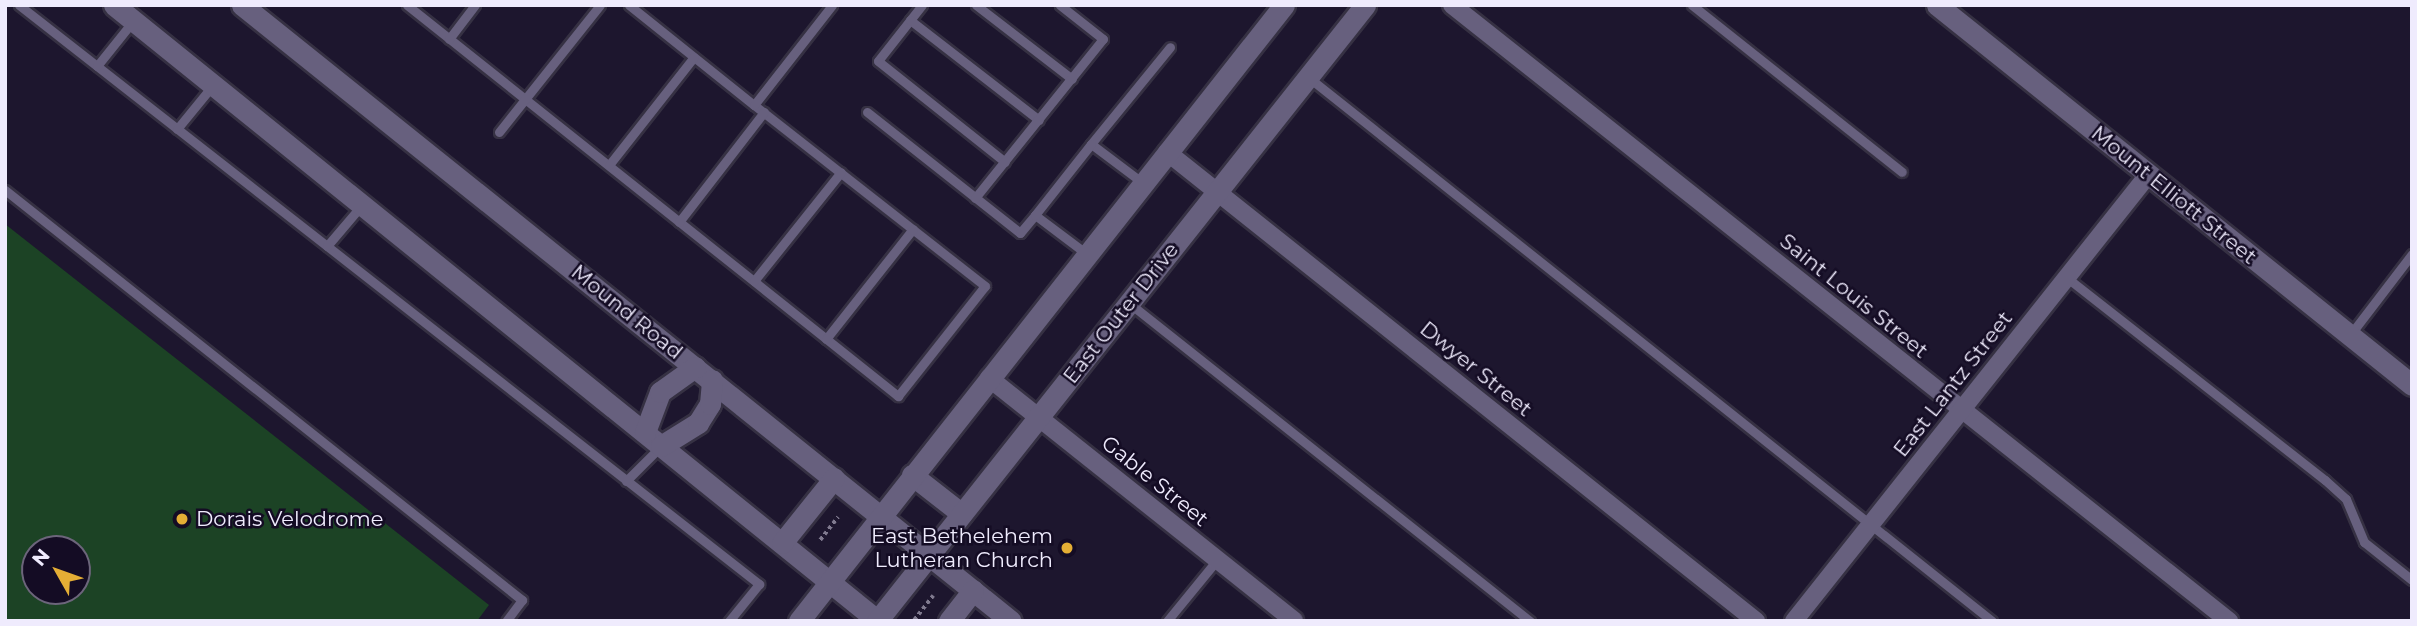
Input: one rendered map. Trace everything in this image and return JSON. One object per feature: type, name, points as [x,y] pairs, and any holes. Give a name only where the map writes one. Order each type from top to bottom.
[{"type":"main road","points":[[114,5],[878,621]]},
{"type":"main road","name":"Mound Road","points":[[242,5],[1011,621]]},
{"type":"main road","points":[[799,621],[828,580],[1284,5]]},
{"type":"main road","name":"East Outer Drive","points":[[878,621],[1365,5]]},
{"type":"main road","name":"Mount Elliott Street","points":[[1937,5],[2412,385]]},
{"type":"main road","points":[[704,374],[710,404],[698,423],[683,438],[653,439],[660,392],[704,374]]},
{"type":"main road","points":[[912,475],[962,514]]},
{"type":"main road","points":[[782,542],[834,478]]},
{"type":"main road","points":[[949,621],[973,590]]},
{"type":"street","name":"Saint Louis Street","points":[[1452,5],[2229,621]]},
{"type":"street","name":"Dwyer Street","points":[[1167,152],[1756,621]]},
{"type":"street","name":"East Lantz Street","points":[[1794,621],[2148,175]]},
{"type":"street","name":"Gable Street","points":[[989,378],[1294,621]]},
{"type":"lane","points":[[19,5],[759,584],[729,621]]},
{"type":"lane","points":[[407,5],[898,396],[985,286],[629,5]]},
{"type":"lane","points":[[449,38],[475,5]]},
{"type":"lane","points":[[499,132],[600,5]]},
{"type":"lane","points":[[754,105],[832,5]]},
{"type":"lane","points":[[922,5],[878,61],[1005,162]]},
{"type":"lane","points":[[976,5],[1072,79]]},
{"type":"lane","points":[[975,198],[1102,39],[1060,5]]},
{"type":"lane","points":[[1692,5],[1902,172]]},
{"type":"lane","points":[[97,66],[133,20]]},
{"type":"lane","points":[[910,20],[1039,120]]},
{"type":"lane","points":[[867,112],[1020,233],[1170,47]]},
{"type":"lane","points":[[608,165],[694,57]]},
{"type":"lane","points":[[1308,77],[1992,621]]},
{"type":"lane","points":[[177,129],[213,85]]},
{"type":"lane","points":[[679,222],[764,112]]},
{"type":"lane","points":[[1091,144],[1143,183]]},
{"type":"lane","points":[[754,281],[841,172]]},
{"type":"lane","points":[[5,190],[522,600],[506,621]]},
{"type":"lane","points":[[327,246],[362,204]]},
{"type":"lane","points":[[1035,215],[1087,254]]},
{"type":"lane","points":[[826,339],[913,229]]},
{"type":"lane","points":[[2350,335],[2412,254]]},
{"type":"lane","points":[[2066,277],[2346,499],[2364,542],[2412,580]]},
{"type":"lane","points":[[1129,303],[1530,621]]},
{"type":"lane","points":[[626,481],[653,439]]},
{"type":"lane","points":[[1167,621],[1217,559]]},
{"type":"path","points":[[820,540],[838,517]]},
{"type":"path","points":[[914,620],[933,596]]},
{"type":"green space","name":"Dorais Velodrome","points":[[5,224],[489,605],[477,621],[5,621]]},
{"type":"place","name":"Dorais Velodrome","points":[[182,519]]},
{"type":"place","name":"East Bethelehem Lutheran Church","points":[[1067,548]]}]
